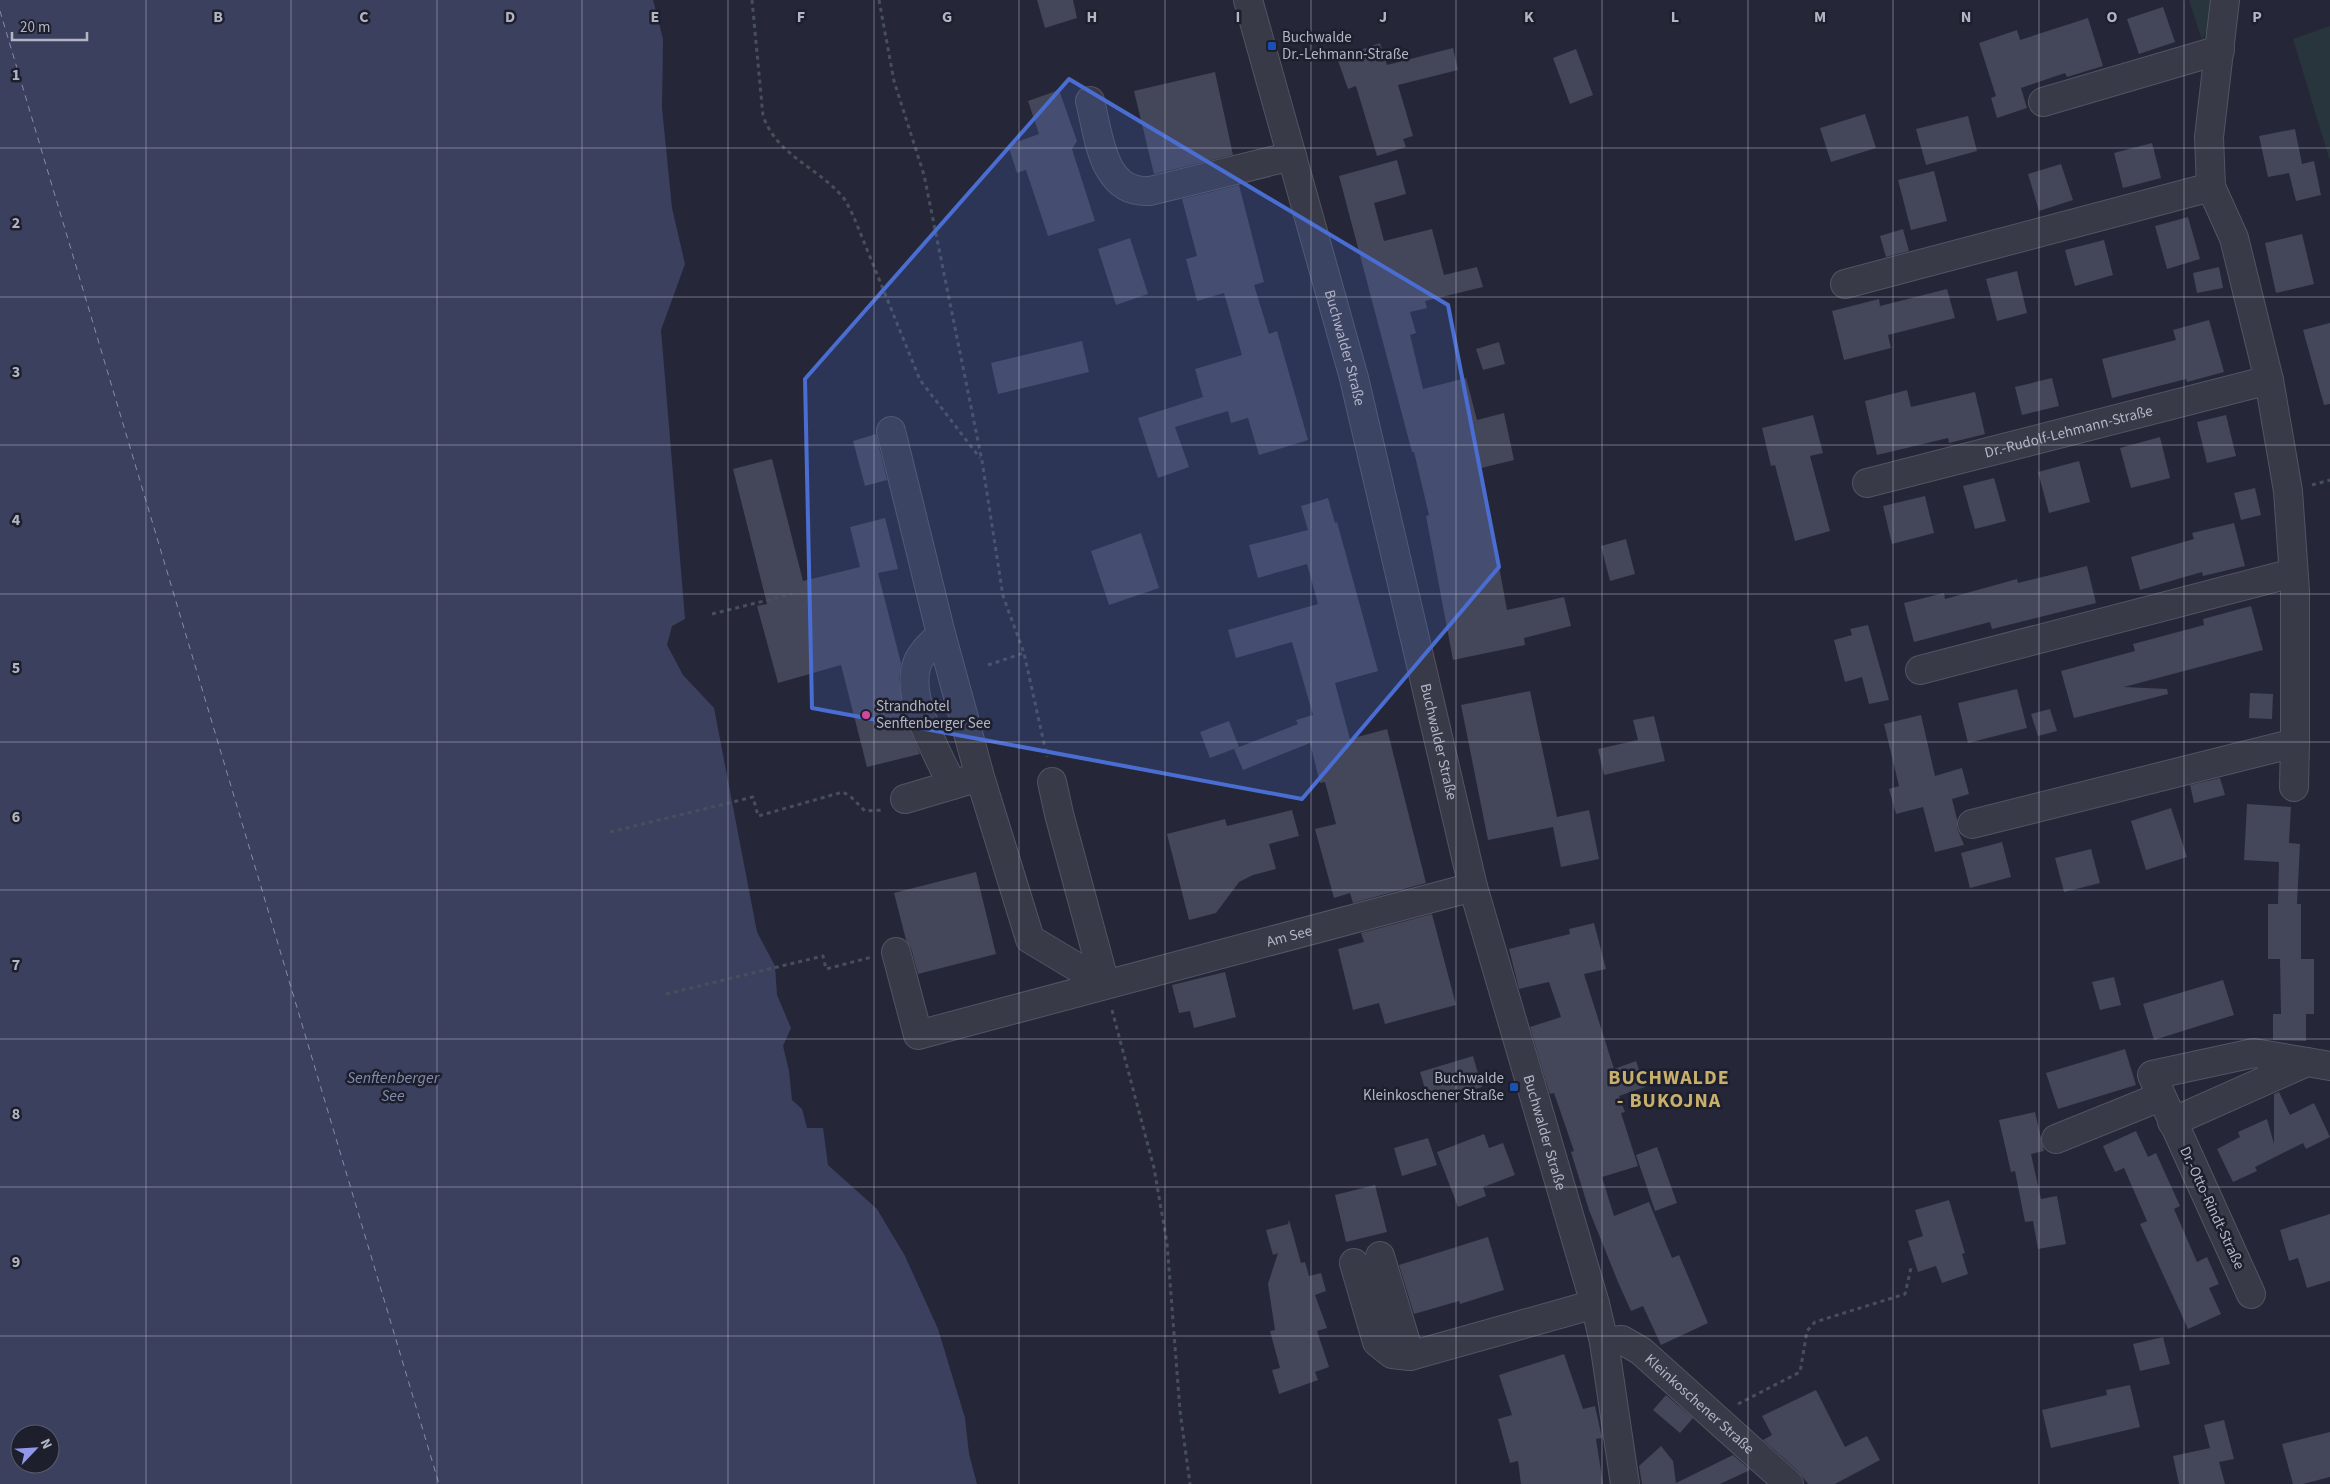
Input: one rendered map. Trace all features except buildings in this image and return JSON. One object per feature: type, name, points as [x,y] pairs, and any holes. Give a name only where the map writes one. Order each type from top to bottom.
[{"type":"street","name":"Buchwalder Straße","points":[[1248,0],[1354,378],[1473,887],[1595,1304],[1604,1342],[1625,1484]]},
{"type":"street","points":[[2225,0],[2210,137],[2211,187],[2234,238],[2269,380],[2288,491],[2295,591],[2294,787]]},
{"type":"street","points":[[2043,102],[2220,50]]},
{"type":"street","points":[[1090,101],[1110,172],[1121,185],[1129,189],[1150,191],[1292,156]]},
{"type":"street","points":[[1845,284],[2211,187]]},
{"type":"street","name":"Dr.-Rudolf-Lehmann-Straße","points":[[1866,483],[2269,380]]},
{"type":"street","points":[[892,431],[941,634],[980,777],[1030,939],[1105,984]]},
{"type":"street","points":[[1920,670],[2293,573]]},
{"type":"street","points":[[941,634],[923,653],[917,664],[915,678],[917,701],[922,720],[952,785]]},
{"type":"street","points":[[1972,824],[2295,743]]},
{"type":"street","points":[[906,799],[980,777]]},
{"type":"street","points":[[1052,782],[1105,984]]},
{"type":"street","name":"Am See","points":[[896,952],[918,1035],[1473,887]]},
{"type":"street","name":"Dr.-Otto-Rindt-Straße","points":[[2252,1294],[2152,1075],[2254,1053],[2318,1064]]},
{"type":"street","name":"Dr.-Otto-Rindt-Straße","points":[[2172,1122],[2318,1064]]},
{"type":"street","points":[[2056,1139],[2160,1096]]},
{"type":"street","points":[[1380,1256],[1410,1356]]},
{"type":"street","points":[[1354,1263],[1377,1342],[1392,1354],[1410,1356],[1595,1304]]},
{"type":"street","name":"Kleinkoschener Straße","points":[[1604,1342],[1622,1340],[1630,1343],[1789,1484]]},
{"type":"path","points":[[752,0],[763,116],[769,132],[779,144],[841,195],[853,215],[920,380],[982,461]]},
{"type":"path","points":[[878,0],[894,80],[924,174],[982,461],[1003,596],[1024,653],[1052,782]]},
{"type":"path","points":[[712,614],[792,594]]},
{"type":"path","points":[[988,665],[1024,653]]},
{"type":"path","points":[[610,832],[754,796],[758,816],[843,792],[852,797],[860,808],[870,812],[896,806],[906,799]]},
{"type":"path","points":[[666,994],[823,956],[826,969],[896,952]]},
{"type":"path","points":[[1105,984],[1154,1168],[1167,1243],[1180,1411],[1190,1484]]},
{"type":"path","points":[[1714,1416],[1800,1372],[1807,1331],[1815,1322],[1905,1294],[1912,1268]]},
{"type":"highlighted area","points":[[1069,79],[1448,305],[1499,567],[1302,799],[812,708],[805,379]]},
{"type":"shaded area","points":[[2189,0],[2212,0],[2208,29],[2202,40]]},
{"type":"shaded area","points":[[2330,26],[2330,161],[2293,39]]},
{"type":"water","name":"Senftenberger See","points":[[0,0],[653,0],[663,39],[662,108],[672,208],[685,264],[661,330],[685,619],[672,626],[667,645],[683,675],[714,708],[757,932],[775,966],[777,995],[791,1028],[783,1046],[789,1071],[792,1100],[802,1109],[807,1128],[823,1128],[828,1165],[877,1209],[905,1256],[938,1329],[965,1418],[969,1454],[977,1484],[0,1484]]},
{"type":"ferry route","points":[[0,11],[439,1484]]},
{"type":"place","name":"Buchwalde Dr.-Lehmann-Straße","points":[[1272,46]]},
{"type":"place","name":"Strandhotel Senftenberger See","points":[[866,715]]},
{"type":"place","name":"Buchwalde Kleinkoschener Straße","points":[[1514,1087]]},
{"type":"district","name":"BUCHWALDE - BUKOJNA","points":[[1669,1090]]}]
